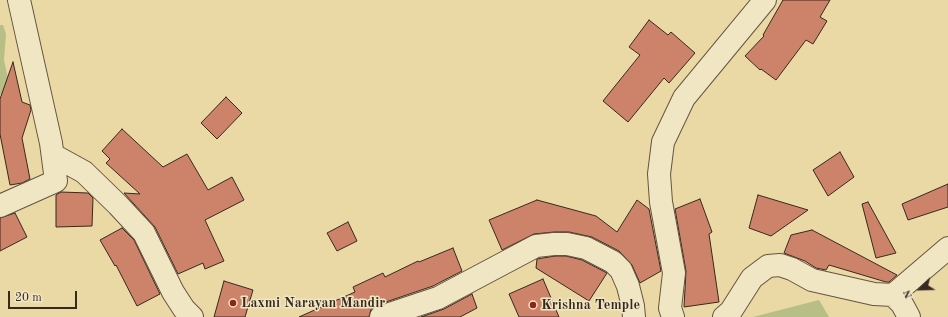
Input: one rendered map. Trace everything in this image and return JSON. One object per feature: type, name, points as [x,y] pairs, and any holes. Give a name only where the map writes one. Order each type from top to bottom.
[{"type":"street","points":[[0,206],[56,181],[53,155],[19,0]]},
{"type":"street","points":[[672,313],[674,274],[661,202],[659,174],[663,142],[684,98],[765,0]]},
{"type":"street","points":[[53,155],[84,172],[144,233],[173,292],[192,317]]},
{"type":"street","points":[[382,317],[438,298],[536,246],[567,244],[586,248],[613,262],[620,270],[628,286],[634,317]]},
{"type":"street","points":[[893,295],[948,248]]},
{"type":"street","points":[[724,317],[730,311],[752,278],[768,266],[780,265],[792,269],[812,280],[874,294],[893,295],[902,304],[909,317]]},
{"type":"green space","points":[[0,25],[3,25],[6,34],[4,60],[11,92],[1,95],[0,94]]},
{"type":"green space","points":[[819,300],[829,317],[753,317]]},
{"type":"building","points":[[783,0],[830,0],[820,17],[827,21],[813,44],[806,40],[776,80],[761,69],[760,70],[745,56],[764,36],[763,35]]},
{"type":"building","points":[[649,20],[668,35],[671,32],[695,53],[669,83],[664,78],[628,122],[603,101],[640,55],[629,47]]},
{"type":"building","points":[[13,62],[22,102],[30,105],[31,110],[22,138],[30,179],[22,183],[10,185],[0,134],[0,99]]},
{"type":"building","points":[[226,97],[242,113],[217,139],[201,123]]},
{"type":"building","points":[[122,129],[163,167],[187,154],[208,190],[232,177],[244,200],[205,220],[224,261],[205,269],[203,263],[178,274],[155,227],[124,193],[140,194],[106,163],[110,159],[102,151]]},
{"type":"building","points":[[840,152],[854,177],[828,196],[813,170]]},
{"type":"building","points":[[948,184],[948,207],[908,220],[902,204]]},
{"type":"building","points":[[61,192],[88,193],[93,198],[92,226],[56,227],[56,195]]},
{"type":"building","points":[[758,195],[808,210],[771,236],[749,228]]},
{"type":"building","points":[[700,199],[712,232],[709,234],[719,302],[684,307],[686,271],[675,209]]},
{"type":"building","points":[[537,200],[596,216],[617,232],[637,200],[649,209],[661,271],[640,283],[632,265],[619,251],[592,237],[569,232],[534,234],[502,250],[489,220]]},
{"type":"building","points":[[868,202],[896,253],[876,258],[862,204]]},
{"type":"building","points":[[15,213],[27,237],[0,251],[0,218]]},
{"type":"building","points":[[348,222],[357,241],[337,251],[327,233]]},
{"type":"building","points":[[122,228],[134,240],[160,294],[137,306],[116,265],[115,266],[100,240]]},
{"type":"building","points":[[812,230],[897,275],[889,282],[886,282],[829,265],[826,270],[816,268],[805,261],[784,253],[791,235]]},
{"type":"building","points":[[453,248],[462,271],[433,286],[377,305],[371,309],[369,317],[299,317],[355,292],[353,287],[383,273],[385,277],[418,261],[419,262]]},
{"type":"building","points":[[566,256],[582,260],[607,273],[589,301],[536,268],[537,259]]},
{"type":"building","name":"Krishna Temple","points":[[543,279],[559,317],[519,317],[509,294]]},
{"type":"building","name":"Laxmi Narayan Mandir","points":[[224,281],[253,290],[245,317],[214,317]]},
{"type":"building","points":[[472,294],[477,308],[460,317],[421,317],[444,309]]},
{"type":"place","name":"Laxmi Narayan Mandir","points":[[233,303]]},
{"type":"place","name":"Krishna Temple","points":[[533,305]]}]
